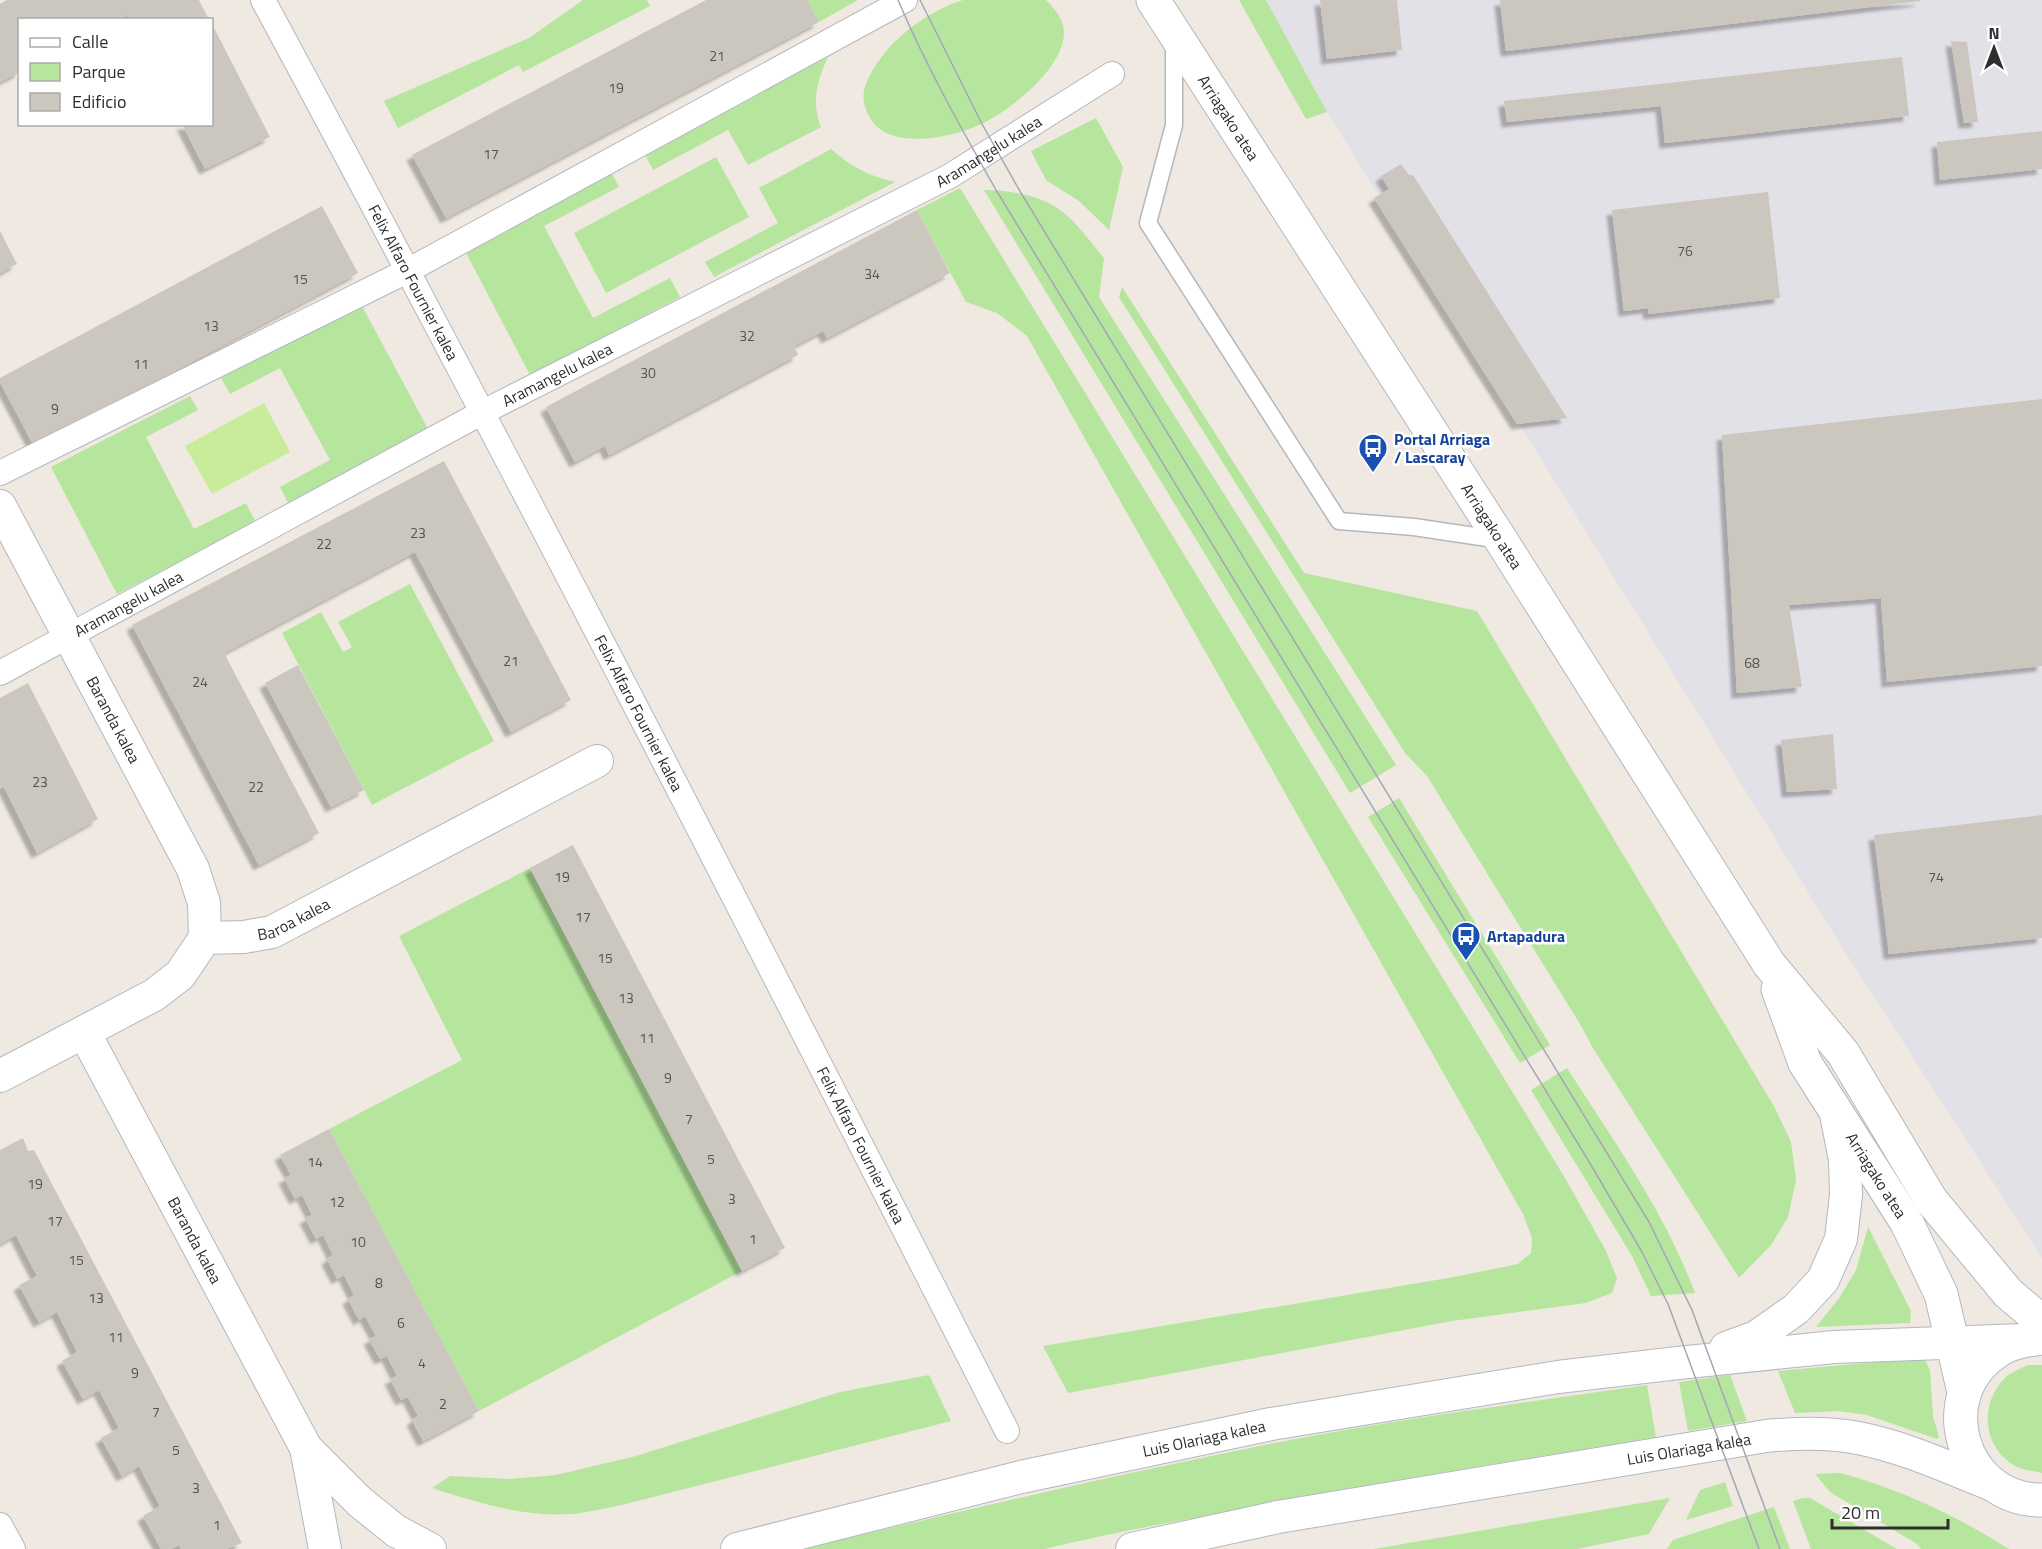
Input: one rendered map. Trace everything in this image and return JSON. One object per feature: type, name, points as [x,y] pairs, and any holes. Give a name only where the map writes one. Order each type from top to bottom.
[{"type":"main road","name":"Arriagako atea","points":[[1153,0],[1501,540],[1769,964],[1843,1053],[1931,1200],[2008,1293],[2036,1334]]},
{"type":"main road","name":"Arriagako atea","points":[[1769,964],[1805,1063],[1907,1223],[1941,1294],[1964,1392]]},
{"type":"main road","points":[[2036,1334],[1998,1350],[1978,1368],[1964,1392],[1960,1418],[1964,1443],[1975,1466],[1993,1485],[2011,1495],[2038,1503]]},
{"type":"street","name":"Felix Alfaro Fournier kalea","points":[[263,0],[409,270],[675,781],[1007,1431]]},
{"type":"street","points":[[0,473],[409,270],[905,0]]},
{"type":"street","name":"Aramangelu kalea","points":[[0,673],[483,412],[950,176],[1112,74]]},
{"type":"street","name":"Baranda kalea","points":[[0,506],[193,869],[204,903],[205,938]]},
{"type":"street","name":"Baroa kalea","points":[[205,938],[244,937],[272,932],[597,761]]},
{"type":"street","points":[[0,1076],[154,995],[180,975],[205,938]]},
{"type":"street","name":"Baranda kalea","points":[[84,1032],[306,1448],[325,1549]]},
{"type":"street","name":"Luis Olariaga kalea","points":[[1678,1362],[1688,1357],[1756,1338],[1796,1309],[1823,1280],[1841,1239],[1846,1195],[1845,1160],[1835,1110]]},
{"type":"street","name":"Luis Olariaga kalea","points":[[737,1549],[1021,1477],[1271,1424],[1558,1377],[1678,1362],[1834,1347],[1952,1343],[2036,1334]]},
{"type":"street","name":"Luis Olariaga kalea","points":[[1132,1549],[1278,1517],[1795,1433],[1848,1436],[1896,1447],[1993,1485]]},
{"type":"street","name":"Baranda kalea","points":[[306,1448],[369,1509],[396,1531],[430,1549]]},
{"type":"street","points":[[0,1525],[13,1549]]},
{"type":"lane","points":[[1174,34],[1174,125],[1148,223],[1339,521],[1414,527],[1501,540]]},
{"type":"shaded area","points":[[1266,0],[2042,0],[2042,1258],[1840,944],[1327,112]]},
{"type":"green space","points":[[583,0],[647,0],[650,6],[523,72],[519,65],[398,128],[384,101],[529,38]]},
{"type":"green space","points":[[807,0],[858,0],[819,22]]},
{"type":"green space","points":[[963,0],[1046,0],[1061,19],[1064,37],[1050,68],[1037,83],[1007,109],[967,130],[921,139],[891,135],[879,128],[870,118],[864,104],[865,87],[874,68],[891,46],[912,26],[937,11]]},
{"type":"green space","points":[[1239,0],[1266,0],[1327,112],[1306,119]]},
{"type":"green space","points":[[828,57],[821,75],[816,100],[821,127],[748,165],[728,130],[653,170],[644,153]]},
{"type":"green space","points":[[1096,118],[1123,167],[1109,230],[1079,201],[1046,180],[1031,151]]},
{"type":"green space","points":[[831,149],[861,170],[895,182],[714,277],[705,262],[778,223],[759,188]]},
{"type":"green space","points":[[716,157],[749,217],[606,293],[574,233]]},
{"type":"green space","points":[[611,172],[619,187],[544,226],[593,318],[670,278],[680,297],[530,375],[464,249]]},
{"type":"green space","points":[[960,188],[1565,1178],[1606,1251],[1617,1278],[1612,1293],[1586,1303],[1452,1321],[1068,1393],[1043,1346],[1454,1277],[1518,1264],[1531,1253],[1532,1238],[1523,1214],[1027,336],[997,313],[966,302],[917,210]]},
{"type":"green space","points":[[984,190],[1024,194],[1052,205],[1072,220],[1104,258],[1099,297],[1396,765],[1350,793]]},
{"type":"green space","points":[[1122,287],[1304,573],[1477,611],[1775,1108],[1791,1142],[1796,1180],[1788,1217],[1771,1245],[1739,1278],[1593,1048],[1427,776],[1405,753],[1119,297]]},
{"type":"green space","points":[[361,304],[428,429],[288,503],[280,487],[330,460],[280,368],[230,394],[221,378]]},
{"type":"green space","points":[[190,396],[198,410],[146,437],[194,529],[246,503],[256,523],[117,594],[51,467]]},
{"type":"green space","points":[[264,403],[290,452],[212,494],[185,446]]},
{"type":"green space","points":[[410,584],[494,741],[372,805],[282,633],[321,612],[343,652],[352,647],[338,622]]},
{"type":"green space","points":[[1399,798],[1550,1045],[1520,1063],[1368,817]]},
{"type":"green space","points":[[530,868],[742,1271],[479,1411],[329,1129],[462,1060],[399,936]]},
{"type":"green space","points":[[1567,1068],[1620,1149],[1653,1205],[1683,1263],[1695,1293],[1651,1296],[1632,1256],[1531,1090]]},
{"type":"green space","points":[[1868,1227],[1911,1311],[1910,1323],[1816,1327],[1840,1297],[1856,1270]]},
{"type":"green space","points":[[1919,1358],[1925,1360],[1930,1370],[1933,1416],[1939,1437],[1937,1439],[1867,1415],[1838,1411],[1795,1413],[1778,1371]]},
{"type":"green space","points":[[2028,1365],[2042,1365],[2042,1473],[2015,1466],[2004,1458],[1996,1448],[1988,1425],[1988,1413],[1996,1389],[2009,1375]]},
{"type":"green space","points":[[929,1375],[951,1421],[618,1506],[572,1514],[536,1513],[484,1504],[432,1488],[450,1476],[510,1479],[556,1475],[636,1456],[840,1392]]},
{"type":"green space","points":[[1730,1375],[1747,1421],[1688,1431],[1679,1382]]},
{"type":"green space","points":[[1647,1385],[1656,1438],[1334,1492],[1090,1538],[1045,1549],[802,1549],[1040,1493],[1326,1433]]},
{"type":"green space","points":[[1840,1473],[1906,1495],[1969,1525],[2009,1549],[1921,1549],[1917,1544],[1830,1492],[1815,1474]]},
{"type":"green space","points":[[1725,1482],[1733,1506],[1686,1520],[1700,1490]]},
{"type":"green space","points":[[1670,1498],[1649,1534],[1577,1549],[1374,1549]]},
{"type":"green space","points":[[1810,1498],[1897,1549],[1811,1549],[1793,1501]]},
{"type":"green space","points":[[1774,1507],[1790,1549],[1667,1549],[1673,1540]]},
{"type":"building","points":[[7,0],[199,0],[208,18],[128,18],[127,15],[122,18],[18,18],[18,73],[0,82],[0,4]]},
{"type":"building","points":[[706,0],[807,0],[819,22],[446,218],[412,155]]},
{"type":"building","points":[[1320,0],[1397,0],[1402,50],[1327,59]]},
{"type":"building","points":[[1500,0],[1920,0],[1920,1],[1506,51]]},
{"type":"building","points":[[213,26],[270,137],[205,169],[183,126],[213,126]]},
{"type":"building","points":[[1951,41],[1967,42],[1978,122],[1964,123]]},
{"type":"building","points":[[1902,57],[1909,116],[1665,143],[1661,106],[1507,122],[1504,101]]},
{"type":"building","points":[[2042,131],[2042,169],[1940,180],[1937,142]]},
{"type":"building","points":[[1401,164],[1409,175],[1413,175],[1567,418],[1517,424],[1374,198],[1389,189],[1381,176]]},
{"type":"building","points":[[1768,192],[1780,298],[1649,314],[1648,308],[1624,311],[1612,210]]},
{"type":"building","points":[[322,206],[358,273],[34,446],[0,378]]},
{"type":"building","points":[[917,210],[950,273],[827,338],[823,331],[794,346],[798,355],[609,455],[605,446],[575,462],[546,407]]},
{"type":"building","points":[[0,231],[17,264],[0,273]]},
{"type":"building","points":[[2042,399],[2042,666],[1887,682],[1881,598],[1789,605],[1802,687],[1737,693],[1722,435]]},
{"type":"building","points":[[444,461],[571,700],[511,732],[415,552],[224,653],[319,833],[259,865],[132,625]]},
{"type":"building","points":[[298,665],[364,790],[331,807],[265,683]]},
{"type":"building","points":[[28,683],[98,819],[37,853],[4,787],[0,789],[0,698]]},
{"type":"building","points":[[1833,734],[1837,789],[1787,792],[1781,740]]},
{"type":"building","points":[[2042,815],[2042,938],[1889,954],[1874,835]]},
{"type":"building","points":[[573,845],[785,1248],[742,1271],[530,868]]},
{"type":"building","points":[[329,1129],[479,1411],[423,1441],[412,1420],[418,1416],[408,1397],[401,1400],[390,1379],[397,1376],[387,1356],[380,1359],[369,1339],[376,1336],[365,1316],[359,1320],[348,1299],[354,1295],[344,1275],[337,1279],[327,1259],[333,1255],[323,1235],[316,1239],[305,1218],[312,1215],[302,1195],[295,1199],[284,1178],[291,1175],[280,1155]]},
{"type":"building","points":[[23,1138],[28,1151],[34,1150],[242,1543],[226,1549],[181,1549],[179,1545],[171,1549],[161,1549],[143,1516],[160,1506],[139,1466],[122,1476],[101,1438],[119,1428],[99,1390],[83,1399],[62,1361],[77,1352],[57,1312],[39,1322],[19,1285],[37,1276],[16,1235],[0,1244],[0,1150]]},
{"type":"tram line","points":[[898,0],[932,73],[996,190],[1642,1252],[1668,1304],[1759,1549]]},
{"type":"tram line","points":[[920,0],[982,124],[1021,193],[1649,1222],[1692,1310],[1780,1549]]},
{"type":"place","name":"Portal Arriaga / Lascaray","points":[[1373,474]]},
{"type":"place","name":"Artapadura","points":[[1466,962]]}]
